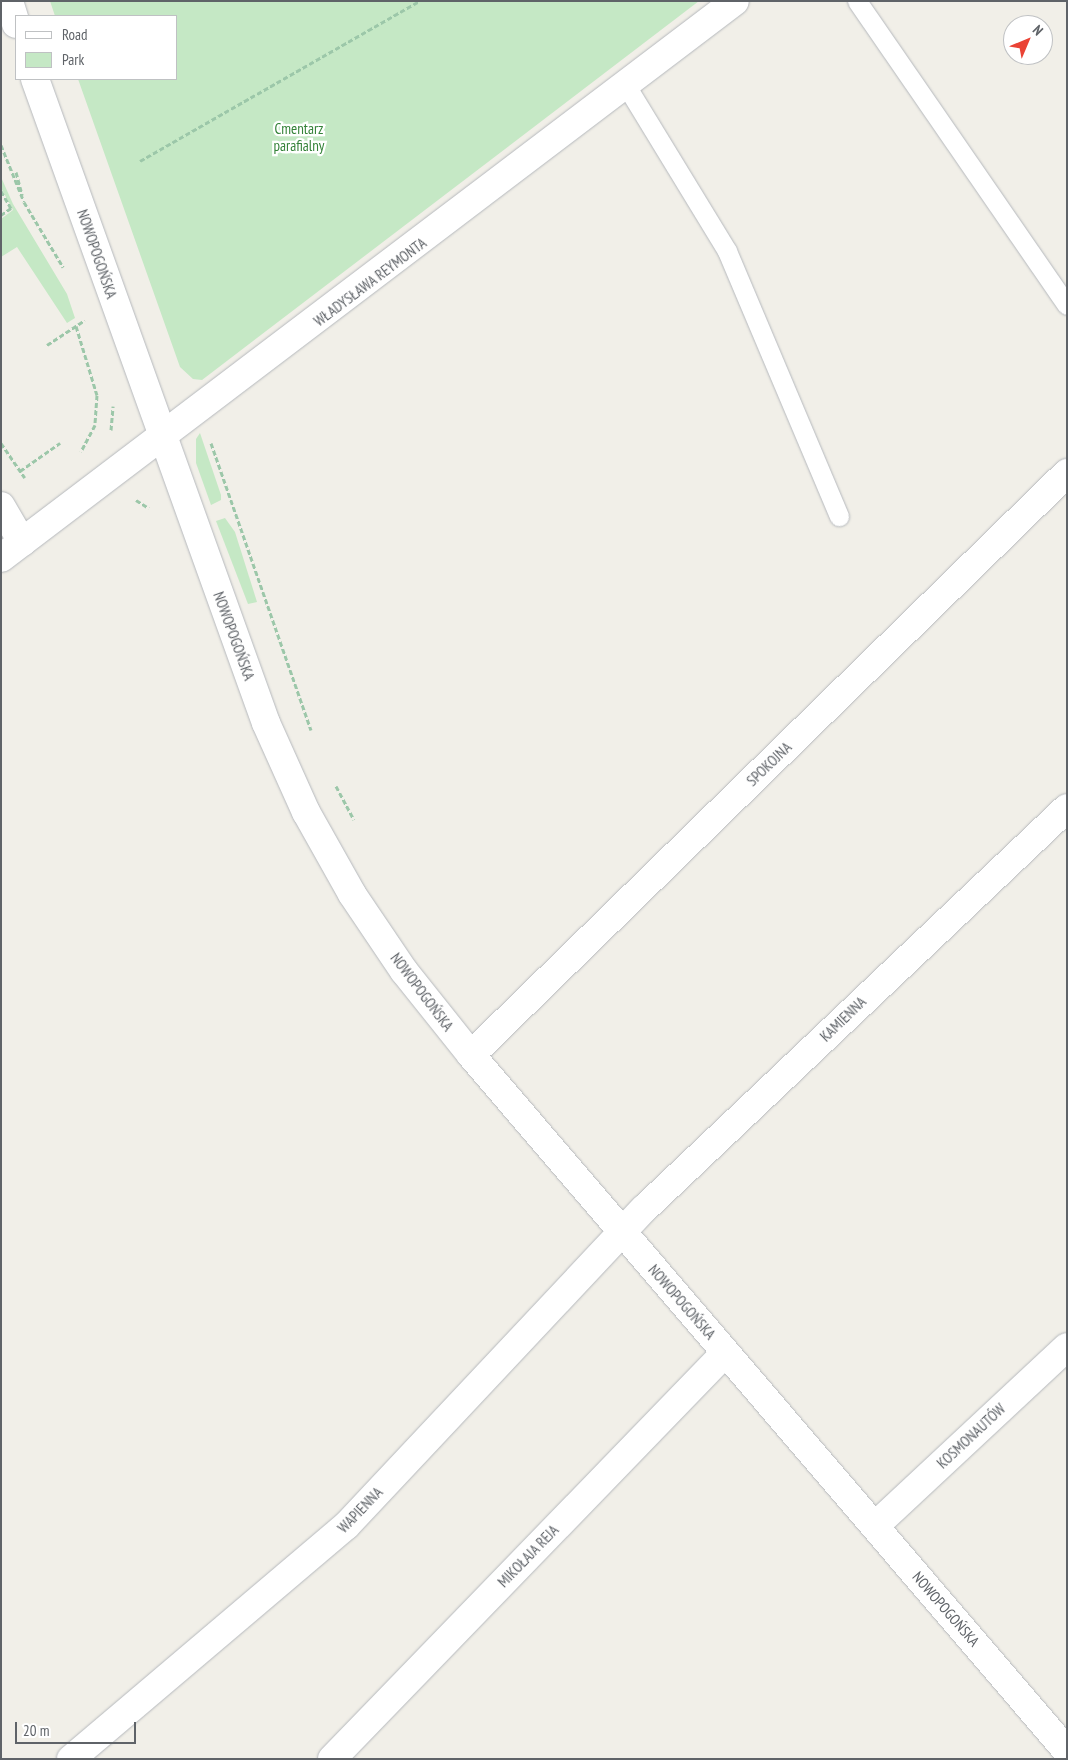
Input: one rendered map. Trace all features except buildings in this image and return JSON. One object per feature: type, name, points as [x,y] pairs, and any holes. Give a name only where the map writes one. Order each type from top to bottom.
[{"type":"street","points":[[9,1],[15,21]]},
{"type":"street","name":"WŁADYSŁAWA REYMONTA","points":[[1,558],[161,437],[203,408],[627,87],[735,1]]},
{"type":"street","name":"NOWOPOGOŃSKA","points":[[35,80],[161,437],[266,723],[306,812],[352,894],[399,964],[470,1055],[1067,1751]]},
{"type":"street","name":"SPOKOJNA","points":[[470,1055],[1067,473]]},
{"type":"street","points":[[1,506],[22,542]]},
{"type":"street","name":"KAMIENNA","points":[[622,1232],[1067,808]]},
{"type":"street","name":"WAPIENNA","points":[[71,1759],[346,1526],[622,1232]]},
{"type":"street","name":"KOSMONAUTÓW","points":[[874,1526],[1067,1347]]},
{"type":"street","name":"MIKOŁAJA REJA","points":[[332,1759],[726,1353]]},
{"type":"lane","points":[[857,1],[1067,305]]},
{"type":"lane","points":[[627,87],[727,251],[839,516]]},
{"type":"path","points":[[140,161],[419,1]]},
{"type":"path","points":[[2,147],[24,202],[68,276]]},
{"type":"path","points":[[16,172],[24,202]]},
{"type":"path","points":[[1,191],[11,208],[1,215]]},
{"type":"path","points":[[84,312],[89,328]]},
{"type":"path","points":[[47,345],[86,319]]},
{"type":"path","points":[[76,326],[97,396],[95,425],[78,456]]},
{"type":"path","points":[[108,439],[114,417],[112,400]]},
{"type":"path","points":[[203,408],[232,506]]},
{"type":"path","points":[[1,443],[29,484]]},
{"type":"path","points":[[20,471],[60,443]]},
{"type":"green space","name":"Cmentarz parafialny","points":[[50,1],[699,1],[202,380],[193,379],[180,367],[78,80],[178,80],[178,15],[55,15]]},
{"type":"green space","points":[[1,177],[13,204],[67,294],[75,318],[67,323],[17,247],[1,257],[1,219],[13,210],[1,188]]},
{"type":"green space","points":[[200,433],[221,495],[221,500],[211,505],[196,463],[196,439]]},
{"type":"green space","points":[[225,518],[235,532],[257,602],[248,604],[216,521]]}]
